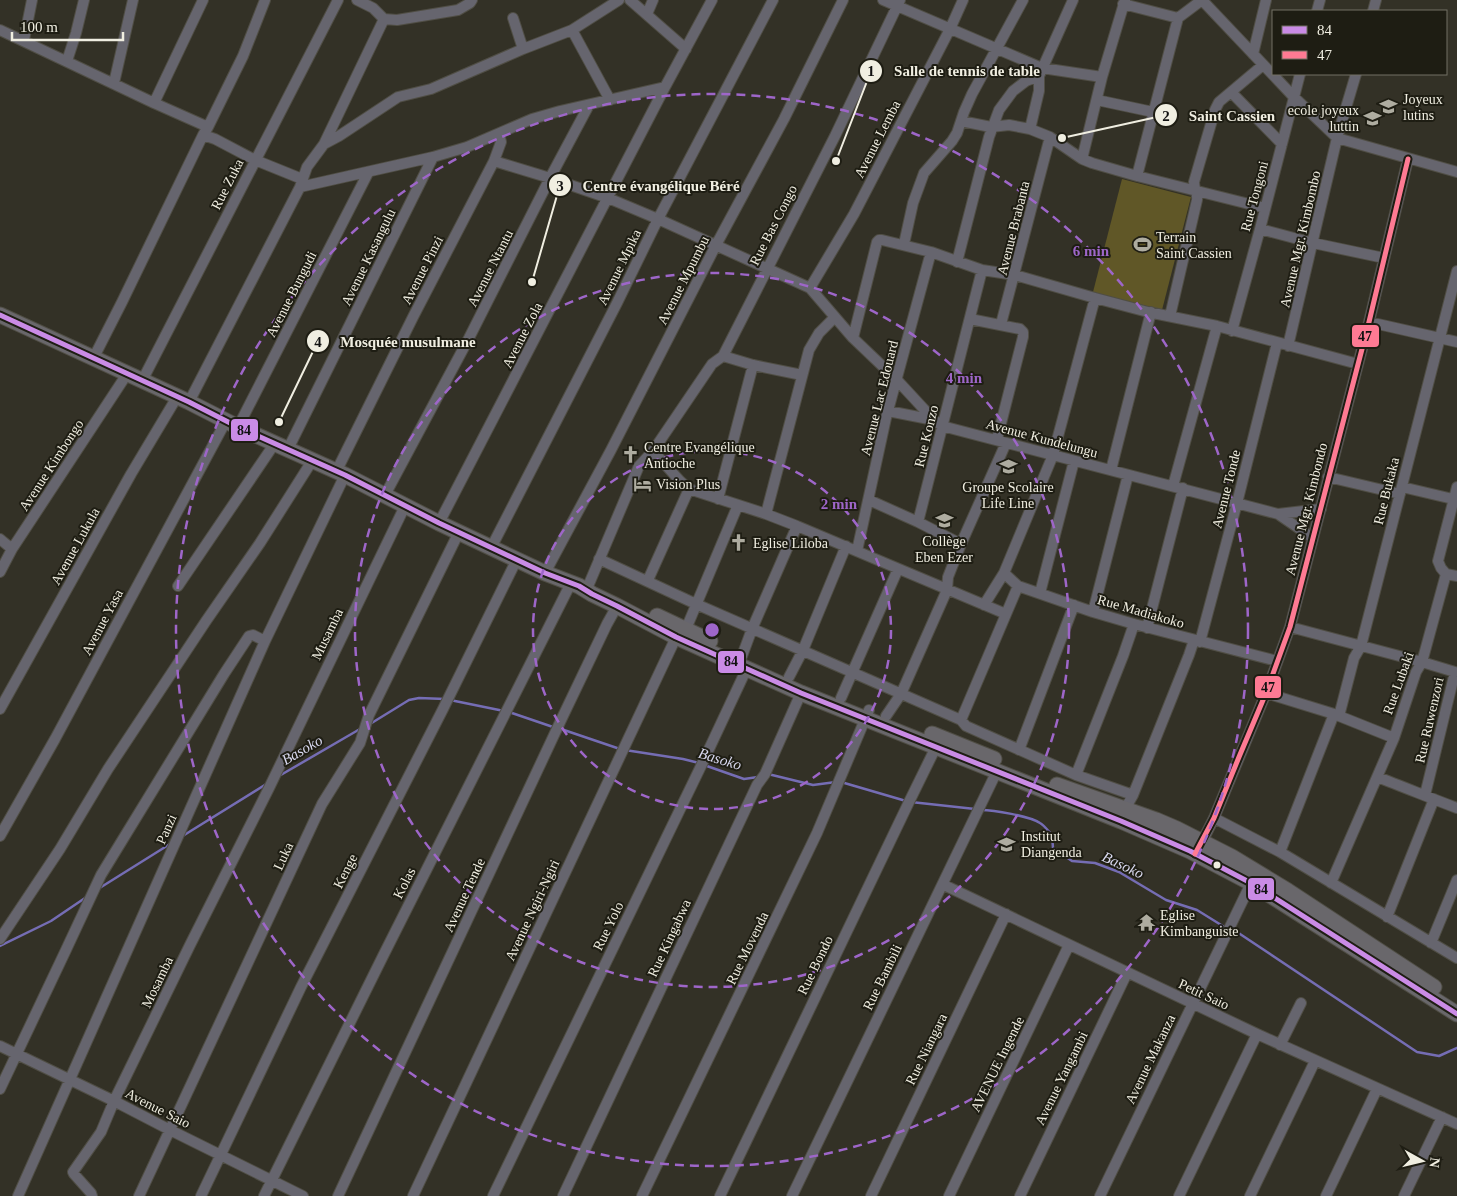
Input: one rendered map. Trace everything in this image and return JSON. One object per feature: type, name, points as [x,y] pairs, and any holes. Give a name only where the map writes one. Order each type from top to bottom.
[{"type":"highway","points":[[0,315],[385,495],[439,524],[581,587],[617,606],[681,631]]},
{"type":"highway","points":[[581,587],[620,599],[745,662],[801,693],[867,714],[886,716],[972,749],[1058,785],[1177,829],[1199,848]]},
{"type":"highway","points":[[745,662],[790,677],[841,698],[867,714],[936,747],[1154,835],[1199,848],[1254,877],[1374,946],[1457,1003]]},
{"type":"highway","points":[[1254,877],[1457,1014]]},
{"type":"street","points":[[24,40],[32,0]]},
{"type":"street","points":[[67,61],[84,0]]},
{"type":"street","points":[[114,84],[133,0]]},
{"type":"street","points":[[154,103],[203,0]]},
{"type":"street","points":[[94,359],[243,56],[265,0]]},
{"type":"street","name":"Rue Zuka","points":[[142,381],[338,0]]},
{"type":"street","points":[[357,0],[373,8],[384,19],[397,20],[458,10],[472,0]]},
{"type":"street","points":[[324,144],[398,97],[431,89],[572,30],[619,0]]},
{"type":"street","points":[[630,0],[686,49]]},
{"type":"street","points":[[646,14],[653,0]]},
{"type":"street","name":"Avenue Zola","points":[[439,524],[712,0]]},
{"type":"street","name":"Avenue Mpika","points":[[491,548],[658,219],[773,0]]},
{"type":"street","name":"Avenue Mpumbu","points":[[545,572],[616,442],[716,245],[784,119],[843,0]]},
{"type":"street","points":[[883,0],[898,3],[1041,72],[1102,77]]},
{"type":"street","name":"Avenue Lemba","points":[[810,288],[854,214],[950,29],[963,0]]},
{"type":"street","points":[[904,244],[913,203],[924,173],[952,141],[972,94],[1023,0]]},
{"type":"street","points":[[1030,129],[1039,91],[1041,72],[1073,0]]},
{"type":"street","points":[[1136,176],[1178,18],[1202,0],[1272,74]]},
{"type":"street","points":[[1252,54],[1266,0]]},
{"type":"street","points":[[1082,159],[1102,77],[1124,2],[1178,18]]},
{"type":"street","name":"Rue Bas Congo","points":[[599,559],[639,466],[653,451],[712,364],[723,356],[834,136],[898,3]]},
{"type":"street","points":[[513,18],[523,49]]},
{"type":"street","points":[[324,144],[384,19]]},
{"type":"street","points":[[0,30],[154,103],[206,131],[215,139],[301,183],[368,173],[433,157],[467,147],[532,119],[665,87]]},
{"type":"street","points":[[572,30],[610,100]]},
{"type":"street","points":[[1170,316],[1197,200],[1194,182],[1211,120],[1219,102],[1263,65]]},
{"type":"street","points":[[957,262],[992,127],[999,110],[1013,92],[1041,72]]},
{"type":"street","points":[[1273,75],[1337,138],[1457,172]]},
{"type":"street","name":"Rue Tongoni","points":[[1232,331],[1300,75]]},
{"type":"street","name":"Avenue Mgr. Kimbombo","points":[[1288,346],[1337,138],[1356,75]]},
{"type":"street","points":[[1231,92],[1282,144]]},
{"type":"street","points":[[1097,100],[1153,112]]},
{"type":"street","name":"Avenue Ntantu","points":[[385,495],[470,338],[550,178],[589,105]]},
{"type":"street","points":[[961,121],[992,127],[1009,125],[1030,129],[1050,137],[1082,159],[1136,176],[1265,208]]},
{"type":"street","name":"Avenue Pinzi","points":[[340,474],[413,317],[494,162],[499,151],[500,134]]},
{"type":"street","name":"Avenue Brabanta","points":[[1002,324],[1050,137]]},
{"type":"street","name":"Avenue Lukula","points":[[0,710],[126,483],[183,400],[301,183],[307,167],[324,144]]},
{"type":"street","name":"Avenue Kasangulu","points":[[178,586],[282,446],[433,157]]},
{"type":"street","name":"Avenue Mgr. Kimbondo","points":[[1199,848],[1214,818],[1266,693],[1290,627],[1370,322],[1408,159]]},
{"type":"street","points":[[494,162],[550,178],[608,198],[767,267],[810,288],[853,338],[938,423]]},
{"type":"street","name":"Avenue Bungudi","points":[[232,424],[368,173]]},
{"type":"street","points":[[1260,229],[1313,243],[1384,258]]},
{"type":"street","points":[[853,338],[877,242],[882,240],[904,244],[982,270],[1015,275],[1095,298],[1218,326],[1358,364]]},
{"type":"street","name":"Avenue Lac Edouard","points":[[857,551],[888,411],[930,252]]},
{"type":"street","name":"Rue Konzo","points":[[918,522],[938,423],[970,319],[982,270]]},
{"type":"street","name":"Rue Bukaka","points":[[1280,852],[1337,715],[1354,658],[1361,646],[1457,271]]},
{"type":"street","points":[[984,605],[1004,573],[1053,455],[1095,298]]},
{"type":"street","points":[[1111,470],[1152,312]]},
{"type":"street","points":[[766,514],[809,350],[819,334],[835,316]]},
{"type":"street","points":[[886,716],[901,694],[947,590],[948,577],[1002,441],[1023,332],[1020,329],[1002,324],[970,319]]},
{"type":"street","points":[[1370,322],[1457,342]]},
{"type":"street","points":[[1147,628],[1178,487],[1218,326]]},
{"type":"street","name":"Avenue Tonde","points":[[1125,809],[1133,795],[1189,656],[1197,641],[1237,503],[1277,343]]},
{"type":"street","points":[[723,356],[753,365],[802,375]]},
{"type":"street","points":[[718,499],[753,365]]},
{"type":"street","name":"Avenue Kimbongo","points":[[0,572],[12,549],[127,374]]},
{"type":"street","name":"Avenue Kundelungu","points":[[888,411],[1278,514],[1313,538]]},
{"type":"street","name":"Avenue Yasa","points":[[0,836],[232,424]]},
{"type":"street","points":[[653,451],[680,481],[689,488],[797,526],[1006,614]]},
{"type":"street","points":[[0,939],[60,849],[108,769],[206,621],[260,544],[312,461]]},
{"type":"street","points":[[1040,593],[1074,461]]},
{"type":"street","name":"Panzi","points":[[18,1196],[340,474]]},
{"type":"street","points":[[1093,612],[1128,475]]},
{"type":"street","points":[[1328,477],[1453,499]]},
{"type":"street","name":"Rue Lubaki","points":[[1331,883],[1394,738],[1416,672],[1422,662],[1446,574],[1438,561],[1457,486]]},
{"type":"street","points":[[648,580],[689,488]]},
{"type":"street","points":[[869,500],[961,544]]},
{"type":"street","name":"Musamba","points":[[275,774],[405,506]]},
{"type":"street","name":"Avenue Ngiri-Ngiri","points":[[413,1196],[618,758],[696,604],[738,506]]},
{"type":"street","points":[[1278,514],[1321,509]]},
{"type":"street","name":"Rue Yolo","points":[[493,1196],[702,764],[745,662],[752,629],[797,526]]},
{"type":"street","name":"Luka","points":[[139,1196],[322,804],[360,743],[369,715],[459,532]]},
{"type":"street","points":[[0,539],[12,549]]},
{"type":"street","points":[[790,677],[846,546]]},
{"type":"street","name":"Kenge","points":[[201,1196],[301,987],[443,709],[517,559]]},
{"type":"street","points":[[599,559],[752,629],[961,720],[966,726],[1019,750],[1076,775],[1133,795]]},
{"type":"street","name":"Kolas","points":[[264,1196],[503,717],[599,559]]},
{"type":"street","points":[[841,698],[898,569]]},
{"type":"street","name":"Rue Madiakoko","points":[[1004,573],[1018,586],[1093,612],[1147,628],[1277,661]]},
{"type":"street","points":[[1446,574],[1457,576]]},
{"type":"street","points":[[961,720],[1018,586]]},
{"type":"street","points":[[1019,750],[1074,605]]},
{"type":"street","name":"Avenue Tende","points":[[338,1196],[553,737],[617,606]]},
{"type":"street","points":[[1076,775],[1134,624]]},
{"type":"street","name":"Rue Ruwenzori","points":[[1290,627],[1456,672],[1430,797],[1387,917]]},
{"type":"street","points":[[0,1089],[101,875],[249,636],[253,635],[266,640]]},
{"type":"street","name":"Rue Kingabwa","points":[[563,1196],[757,785],[765,774],[801,693]]},
{"type":"street","points":[[1266,693],[1337,715],[1394,738]]},
{"type":"street","name":"Rue Movenda","points":[[642,1196],[813,841],[867,714]]},
{"type":"street","name":"Rue Bondo","points":[[720,1196],[936,747]]},
{"type":"street","name":"Rue Bambili","points":[[792,1196],[997,771]]},
{"type":"street","name":"Mosamba","points":[[92,1196],[73,1173],[101,1132],[114,1101],[275,774]]},
{"type":"street","points":[[1377,777],[1457,808]]},
{"type":"street","points":[[1214,818],[1280,852],[1457,958]]},
{"type":"street","name":"Avenue Makanza","points":[[1100,1196],[1254,877]]},
{"type":"street","points":[[1431,943],[1457,880]]},
{"type":"street","name":"Petit Saio","points":[[943,883],[1192,1004],[1457,1124]]},
{"type":"street","name":"Rue Niangara","points":[[871,1196],[1006,914]]},
{"type":"street","name":"AVENUE Ingende","points":[[949,1196],[1069,945]]},
{"type":"street","name":"Avenue Yangambi","points":[[1020,1196],[1127,973]]},
{"type":"street","points":[[1280,1045],[1301,1003]]},
{"type":"street","points":[[1179,1196],[1257,1034]]},
{"type":"street","name":"Avenue Saio","points":[[0,1046],[303,1196]]},
{"type":"street","points":[[1250,1196],[1315,1061]]},
{"type":"street","points":[[1326,1196],[1377,1089]]},
{"type":"street","points":[[1404,1196],[1442,1117]]},
{"type":"shaded area","name":"Terrain Saint Cassien","points":[[1122,179],[1191,197],[1162,310],[1093,292]]},
{"type":"waterway","name":"Basoko","points":[[370,724],[409,700],[419,698],[445,699]]},
{"type":"waterway","name":"Basoko","points":[[450,700],[504,711]]},
{"type":"waterway","name":"Basoko","points":[[509,712],[553,727]]},
{"type":"waterway","name":"Basoko","points":[[279,776],[360,729]]},
{"type":"waterway","name":"Basoko","points":[[561,729],[620,749]]},
{"type":"waterway","name":"Basoko","points":[[625,750],[699,763]]},
{"type":"waterway","name":"Basoko","points":[[704,765],[744,779],[758,777]]},
{"type":"waterway","name":"Basoko","points":[[768,774],[813,785],[836,782]]},
{"type":"waterway","name":"Basoko","points":[[841,782],[906,801]]},
{"type":"waterway","name":"Basoko","points":[[181,837],[268,783]]},
{"type":"waterway","name":"Basoko","points":[[911,802],[975,809]]},
{"type":"waterway","name":"Basoko","points":[[981,810],[1011,814],[1035,820],[1052,835],[1053,848],[1072,861],[1095,863],[1119,872],[1166,900],[1197,910],[1226,928]]},
{"type":"waterway","name":"Basoko","points":[[98,889],[170,844]]},
{"type":"waterway","name":"Basoko","points":[[0,946],[51,921],[88,896]]},
{"type":"waterway","name":"Basoko","points":[[1231,930],[1240,934],[1417,1052],[1439,1056],[1457,1048]]},
{"type":"transit line","name":"47","points":[[1195,854],[1214,818],[1266,693],[1290,627],[1369,322],[1408,159]]},
{"type":"transit line","name":"84","points":[[0,315],[345,475],[439,523],[545,573],[579,586],[676,637],[801,693],[1121,821],[1190,851],[1251,883],[1457,1014]]},
{"type":"place","name":"Joyeux lutins","points":[[1389,107]]},
{"type":"place","name":"ecole joyeux luttin","points":[[1373,118]]},
{"type":"place","name":"Saint Cassien","points":[[1062,138]]},
{"type":"place","name":"Salle de tennis de table","points":[[836,161]]},
{"type":"place","name":"Terrain Saint Cassien","points":[[1142,245]]},
{"type":"place","name":"Centre évangélique Béré","points":[[532,282]]},
{"type":"place","name":"Mosquée musulmane","points":[[279,422]]},
{"type":"place","name":"Centre Evangélique Antioche","points":[[630,455]]},
{"type":"place","name":"Groupe Scolaire Life Line","points":[[1008,467]]},
{"type":"place","name":"Vision Plus","points":[[642,484]]},
{"type":"place","name":"Collège Eben Ezer","points":[[944,521]]},
{"type":"place","name":"Eglise Liloba","points":[[739,543]]},
{"type":"place","name":"Institut Diangenda","points":[[1007,844]]},
{"type":"place","name":"Eglise Kimbanguiste","points":[[1146,923]]}]
